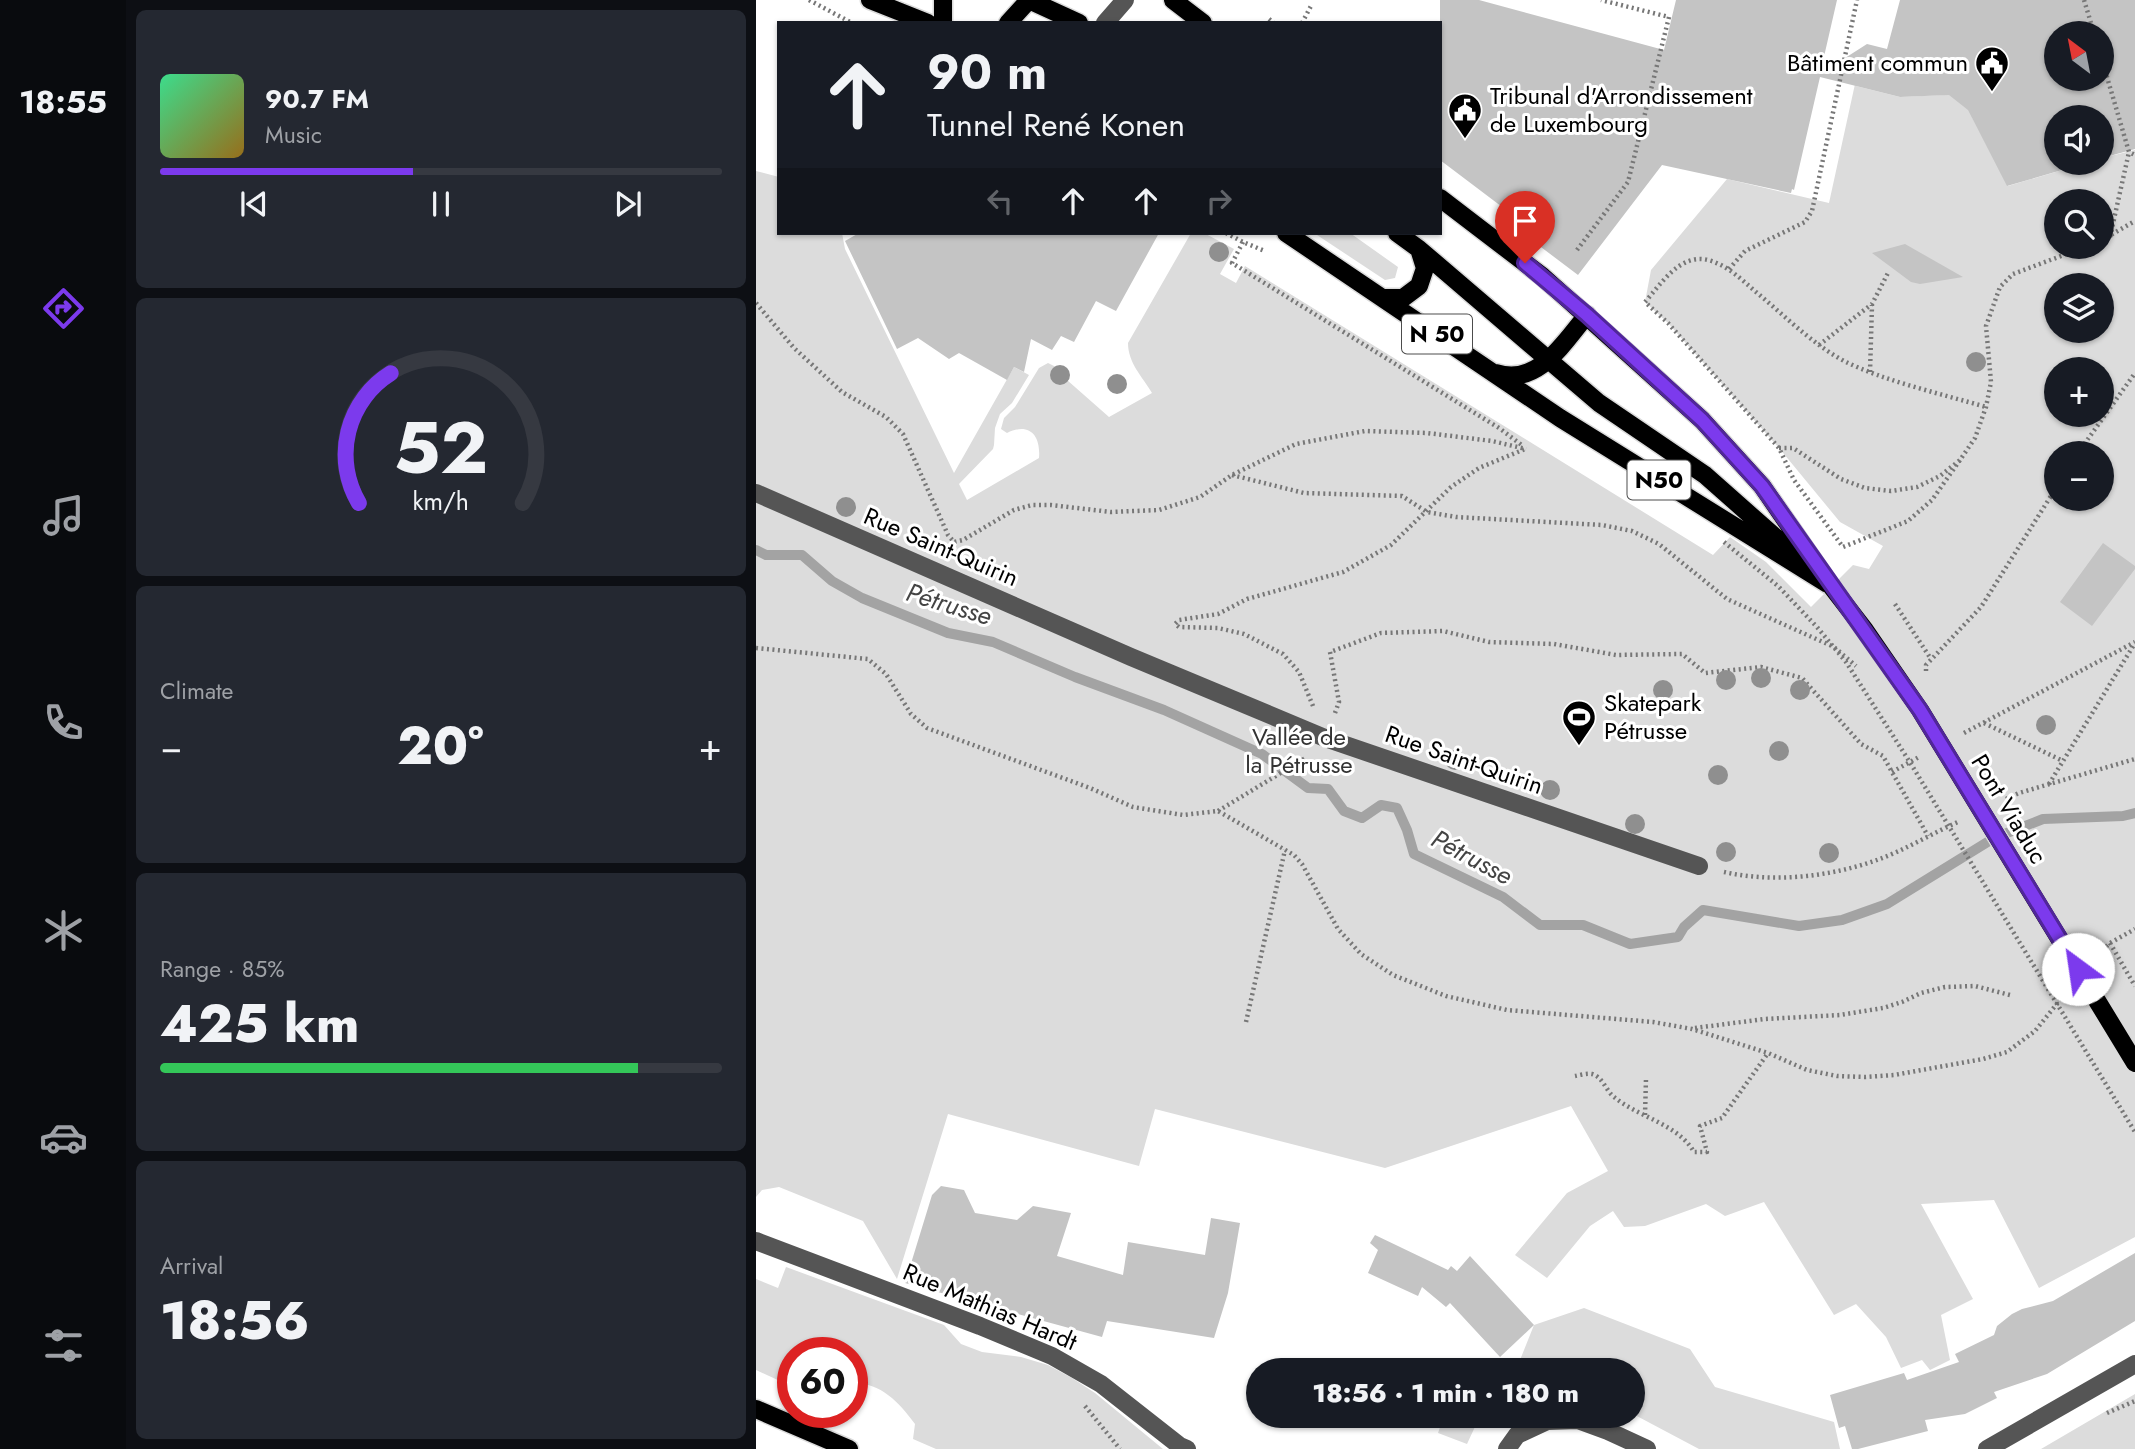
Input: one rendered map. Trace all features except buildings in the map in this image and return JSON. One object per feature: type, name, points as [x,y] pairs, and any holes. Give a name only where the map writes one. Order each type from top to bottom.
[{"type":"main road","points":[[870,0],[923,21]]},
{"type":"main road","points":[[943,0],[943,21]]},
{"type":"main road","points":[[1010,21],[1029,0],[1075,21]]},
{"type":"main road","points":[[1173,0],[1200,21]]},
{"type":"main road","points":[[1442,200],[1532,268],[1702,420],[1762,486],[1831,586]]},
{"type":"main road","name":"N 50","points":[[1289,235],[1490,370],[1504,375],[1520,376],[1535,371],[1548,361],[1587,315]]},
{"type":"main road","name":"N 50","points":[[1400,235],[1599,403],[1705,475],[1831,586]]},
{"type":"main road","name":"N 50","points":[[1383,298],[1403,298],[1419,286],[1425,268],[1419,249]]},
{"type":"main road","name":"N50","points":[[1490,370],[1577,429],[1831,586]]},
{"type":"main road","name":"Pont Viaduc","points":[[1831,586],[1920,710],[2135,1063]]},
{"type":"main road","points":[[756,1409],[849,1449]]},
{"type":"street","points":[[1107,21],[1125,0]]},
{"type":"street","name":"Rue Saint-Quirin","points":[[756,493],[1131,657],[1325,738],[1699,866]]},
{"type":"street","name":"Rue Mathias Hardt","points":[[756,1241],[1052,1356],[1101,1384],[1187,1449]]},
{"type":"street","points":[[1987,1449],[2135,1364]]},
{"type":"street","points":[[1507,1449],[1517,1434],[1546,1421],[1578,1420],[1647,1449]]},
{"type":"path","points":[[809,0],[848,21]]},
{"type":"path","points":[[1577,250],[1628,182],[1669,17],[1601,0]]},
{"type":"path","points":[[1729,269],[1745,251],[1805,222],[1812,211],[1857,0]]},
{"type":"path","points":[[2084,0],[2090,21]]},
{"type":"path","points":[[1303,21],[1312,4]]},
{"type":"path","points":[[2111,91],[2129,152],[2114,219]]},
{"type":"path","points":[[2129,152],[2135,155]]},
{"type":"path","points":[[2114,234],[2135,221]]},
{"type":"path","points":[[1230,235],[1242,242],[1232,263],[1499,428],[1526,449]]},
{"type":"path","points":[[1986,407],[1870,372],[1844,360],[1819,345],[1729,269],[1707,260],[1691,260],[1672,270],[1645,302],[1668,323],[1779,448],[1794,480],[1843,547],[1908,521],[1932,500],[1975,438],[1986,407],[1991,382],[1986,326],[2000,287],[2013,274],[2053,259]]},
{"type":"path","points":[[1819,345],[1872,304],[1889,271]]},
{"type":"path","points":[[756,303],[794,348],[842,393],[886,417],[903,434],[948,535],[954,542],[963,540],[1014,510],[1032,505],[1111,512],[1159,510],[1200,497],[1232,475],[1296,444],[1365,431],[1427,433],[1492,441],[1526,449]]},
{"type":"path","points":[[1870,372],[1872,304]]},
{"type":"path","points":[[2087,441],[2135,373]]},
{"type":"path","points":[[1779,448],[1793,448],[1841,479],[1865,488],[1891,491],[1917,487],[1940,476],[1960,460]]},
{"type":"path","points":[[1309,695],[1299,672],[1283,654],[1244,634],[1217,628],[1179,627],[1175,624],[1179,620],[1218,614],[1247,600],[1343,572],[1391,545],[1451,487],[1479,468],[1526,449]]},
{"type":"path","points":[[1232,475],[1304,493],[1402,496],[1427,512],[1455,517],[1602,524],[1632,531],[1658,544],[1727,599],[1833,647],[1860,670]]},
{"type":"path","points":[[1926,665],[1981,607],[2044,507]]},
{"type":"path","points":[[1724,542],[1778,586],[1846,663],[1911,764],[2135,1132]]},
{"type":"path","points":[[1895,604],[1931,659]]},
{"type":"path","points":[[1325,738],[1339,702],[1330,652],[1381,633],[1443,631],[1489,642],[1554,644],[1616,655],[1682,654],[1705,673],[1761,667],[1802,678],[1861,744],[1883,755],[1928,836]]},
{"type":"path","points":[[1960,735],[2135,642]]},
{"type":"path","points":[[2049,784],[2135,642]]},
{"type":"path","points":[[756,648],[868,659],[886,674],[911,714],[928,728],[1090,788],[1133,807],[1183,815],[1218,811],[1309,756]]},
{"type":"path","points":[[1983,723],[2063,761]]},
{"type":"path","points":[[1892,772],[1926,753]]},
{"type":"path","points":[[1996,804],[2019,793],[2135,759]]},
{"type":"path","points":[[1218,811],[1294,855],[1302,864],[1338,929],[1361,954],[1393,975],[1446,996],[1507,1010],[1653,1022],[1692,1029],[1768,1053],[1807,1070],[1837,1076],[1865,1077],[1906,1073],[2007,1052],[2035,1031],[2058,1004]]},
{"type":"path","points":[[1699,866],[1746,877],[1799,876],[1835,871],[1878,860],[1962,820]]},
{"type":"path","points":[[1246,1021],[1285,850]]},
{"type":"path","points":[[2110,943],[2134,983]]},
{"type":"path","points":[[1692,1029],[1765,1019],[1840,1015],[1882,1008],[1945,987],[1975,986],[2010,995]]},
{"type":"path","points":[[1576,1076],[1591,1074],[1600,1079],[1613,1097],[1688,1142],[1694,1152],[1707,1152],[1700,1126],[1722,1118],[1768,1053]]},
{"type":"path","points":[[1645,1116],[1646,1079]]},
{"type":"green space","name":"Vallée de la Pétrusse","points":[[1855,84],[1900,97],[1944,95],[1950,91],[1974,112],[1972,117],[2008,186],[2045,175],[2114,175],[2114,155],[2135,150],[2135,1237],[2039,1288],[1994,1200],[1921,1204],[1973,1299],[1941,1315],[1950,1360],[1930,1370],[1922,1360],[1901,1368],[1886,1337],[1856,1304],[1834,1315],[1764,1202],[1725,1216],[1706,1204],[1645,1226],[1624,1227],[1613,1211],[1590,1226],[1547,1278],[1515,1255],[1567,1193],[1608,1171],[1571,1106],[1385,1168],[1155,1109],[1139,1166],[948,1114],[897,1279],[863,1221],[779,1187],[762,1190],[756,1197],[756,171],[777,176],[777,235],[842,235],[845,249],[954,473],[1014,367],[1029,375],[1012,403],[1000,414],[995,428],[993,449],[959,484],[967,500],[1039,458],[1038,443],[1032,433],[1022,429],[1007,433],[1001,429],[1004,418],[1015,407],[1039,368],[1048,363],[1064,367],[1068,373],[1067,380],[1109,417],[1152,393],[1133,363],[1128,343],[1190,235],[1208,235],[1234,249],[1220,274],[1236,283],[1245,266],[1713,555],[1730,537],[1766,562],[1811,607],[1853,565],[1869,569],[1883,546],[1840,522],[1779,448],[1668,323],[1645,302],[1651,270],[1727,179],[1829,203]]},
{"type":"green space","points":[[1317,235],[1353,235],[1398,267],[1395,278],[1385,280]]},
{"type":"green space","points":[[786,1267],[944,1325],[961,1344],[982,1352],[1021,1357],[1048,1365],[1095,1393],[1163,1449],[936,1449],[913,1439],[915,1424],[902,1408],[881,1390],[868,1385],[868,1337],[777,1337],[777,1380],[756,1370],[756,1279],[778,1288]]},
{"type":"green space","points":[[1584,1308],[1690,1349],[1715,1387],[1834,1422],[1840,1449],[1699,1449],[1645,1420],[1645,1358],[1521,1358],[1534,1325]]},
{"type":"green space","points":[[2135,1394],[2135,1449],[2041,1449]]},
{"type":"green space","points":[[1440,1428],[1474,1428],[1467,1444],[1438,1433]]},
{"type":"waterway","name":"Pétrusse","points":[[756,550],[766,555],[802,555],[832,581],[862,598],[948,633],[993,642],[1075,677],[1164,710],[1262,754],[1308,788],[1328,789],[1344,811],[1362,818],[1381,805],[1397,808],[1414,854],[1503,897],[1540,925],[1583,925],[1630,944],[1678,937],[1684,927],[1703,910],[1799,926],[1842,920],[1887,904],[1994,838],[2043,819],[2123,816],[2135,813]]},
{"type":"place","name":"Bâtiment commun","points":[[1992,93]]},
{"type":"place","name":"Tribunal d'Arrondissement de Luxembourg","points":[[1465,140]]},
{"type":"place","name":"Skatepark Pétrusse","points":[[1579,747]]},
{"type":"route","points":[[1525,263],[1587,315],[1702,420],[1762,486],[1920,710],[2078,969]]}]
